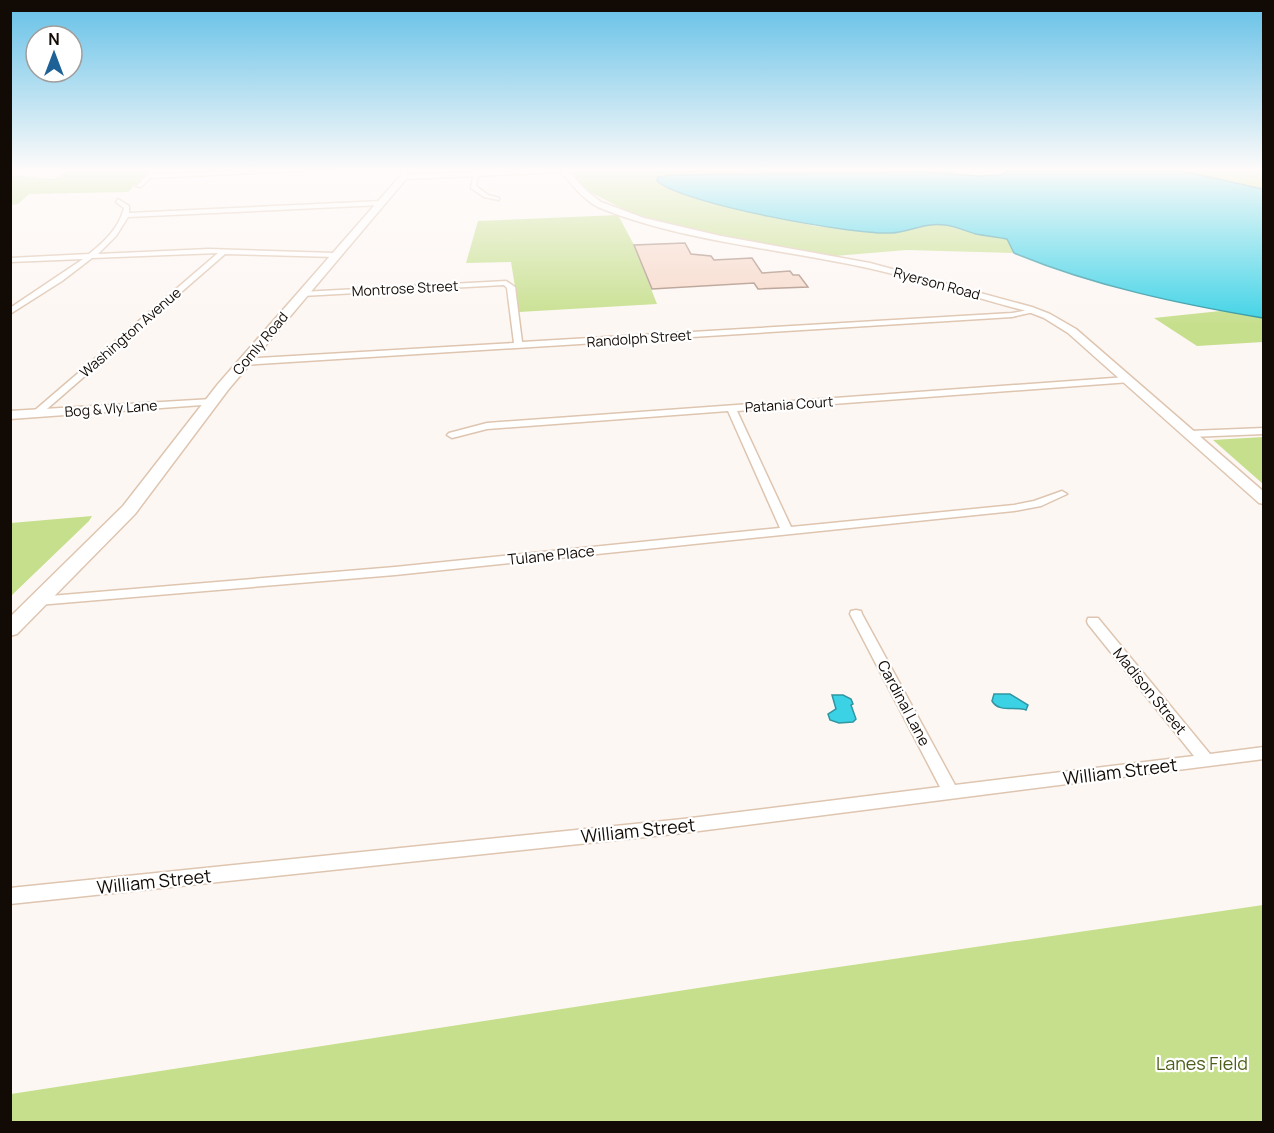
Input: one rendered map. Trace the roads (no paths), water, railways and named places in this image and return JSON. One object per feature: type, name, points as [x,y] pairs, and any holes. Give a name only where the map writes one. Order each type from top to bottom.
[{"type":"main road","name":"Comly Road","points":[[10,629],[129,510],[243,362],[365,221]]},
{"type":"street","points":[[10,312],[94,255],[123,221]]},
{"type":"street","name":"Ryerson Road","points":[[646,221],[700,234],[870,266],[1035,311],[1072,331],[1263,500]]},
{"type":"street","points":[[10,260],[94,255],[223,252],[335,255]]},
{"type":"street","name":"Washington Avenue","points":[[37,413],[223,252]]},
{"type":"street","name":"Montrose Street","points":[[302,294],[507,284],[511,287],[518,346]]},
{"type":"street","name":"Randolph Street","points":[[243,362],[1012,315],[1035,311]]},
{"type":"street","name":"Patania Court","points":[[452,435],[487,426],[1127,380]]},
{"type":"street","name":"Bog & Vly Lane","points":[[10,415],[212,402]]},
{"type":"street","points":[[732,408],[787,531]]},
{"type":"street","points":[[1190,434],[1263,431]]},
{"type":"street","name":"Tulane Place","points":[[38,601],[405,570],[1014,508],[1037,504],[1062,494]]},
{"type":"street","name":"Cardinal Lane","points":[[856,614],[951,793]]},
{"type":"street","name":"Madison Street","points":[[1093,621],[1206,760]]},
{"type":"street","name":"William Street","points":[[10,896],[687,825],[1263,753]]},
{"type":"water","points":[[795,221],[1263,221],[1263,318],[1137,293],[1075,275],[1014,253],[1007,239],[976,234],[949,226],[938,224],[891,233],[842,229]]},
{"type":"water","points":[[994,694],[1010,694],[1028,705],[1026,710],[995,705],[992,701]]},
{"type":"water","points":[[832,695],[843,695],[851,699],[856,719],[853,722],[839,723],[830,720],[828,714],[836,709]]},
{"type":"park label","name":"Lanes Field","points":[[1202,1063]]}]
